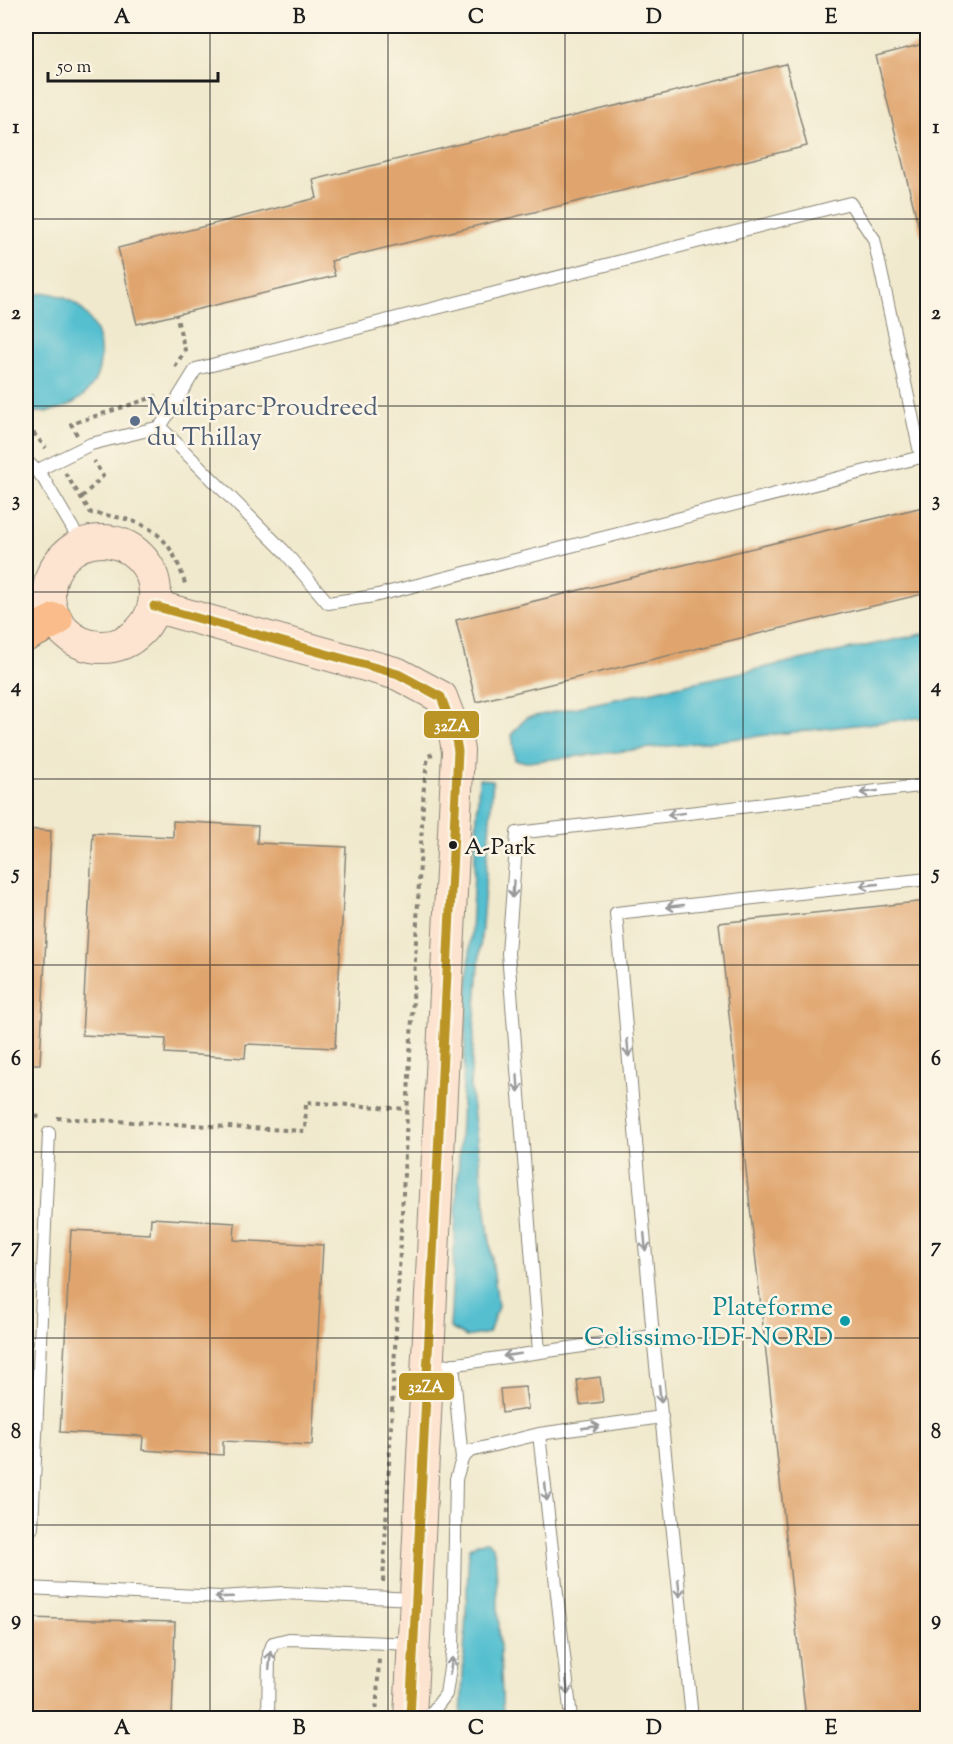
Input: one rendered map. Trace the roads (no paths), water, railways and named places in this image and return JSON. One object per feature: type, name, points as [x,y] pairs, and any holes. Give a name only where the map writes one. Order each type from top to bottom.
[{"type":"main road","points":[[95,541],[120,543],[142,558],[154,580],[154,606],[147,623],[133,637],[110,647],[85,644],[73,638],[56,620],[49,596],[52,576],[61,559],[82,544],[95,541]]},
{"type":"main road","points":[[154,606],[398,674],[441,697],[455,734],[458,751],[440,1366],[415,1599],[410,1719]]},
{"type":"main road","points":[[26,635],[56,620]]},
{"type":"lane","points":[[36,471],[85,447],[160,427],[196,369],[850,202],[874,239],[921,457],[374,596],[328,603],[283,550],[160,427]]},
{"type":"lane","points":[[26,460],[36,471],[82,544]]},
{"type":"lane","points":[[539,1352],[508,953],[517,832],[927,785]]},
{"type":"lane","points":[[692,1719],[653,1336],[616,913],[927,879]]},
{"type":"lane","points":[[32,1528],[49,1133]]},
{"type":"lane","points":[[462,1459],[440,1366],[653,1336]]},
{"type":"lane","points":[[428,1719],[446,1694],[453,1648],[456,1479],[462,1459],[470,1451],[539,1434],[662,1417]]},
{"type":"lane","points":[[539,1434],[571,1719]]},
{"type":"lane","points":[[26,1588],[221,1598],[283,1593],[415,1599]]},
{"type":"lane","points":[[268,1719],[269,1654],[273,1643],[289,1639],[412,1644]]},
{"type":"water","points":[[47,293],[71,301],[88,316],[98,336],[100,359],[95,380],[81,398],[58,409],[26,412],[26,295]]},
{"type":"water","points":[[927,633],[927,717],[527,762],[515,760],[512,734],[526,718]]},
{"type":"water","points":[[479,779],[493,780],[470,1085],[498,1306],[489,1333],[466,1337],[450,1328]]},
{"type":"water","points":[[487,1542],[493,1547],[496,1561],[503,1718],[461,1718],[469,1548],[478,1543]]},
{"type":"place","name":"Multiparc Proudreed du Thillay","points":[[135,421]]},
{"type":"place","name":"A-Park","points":[[453,845]]},
{"type":"place","name":"Plateforme Colissimo IDF NORD","points":[[845,1321]]}]
